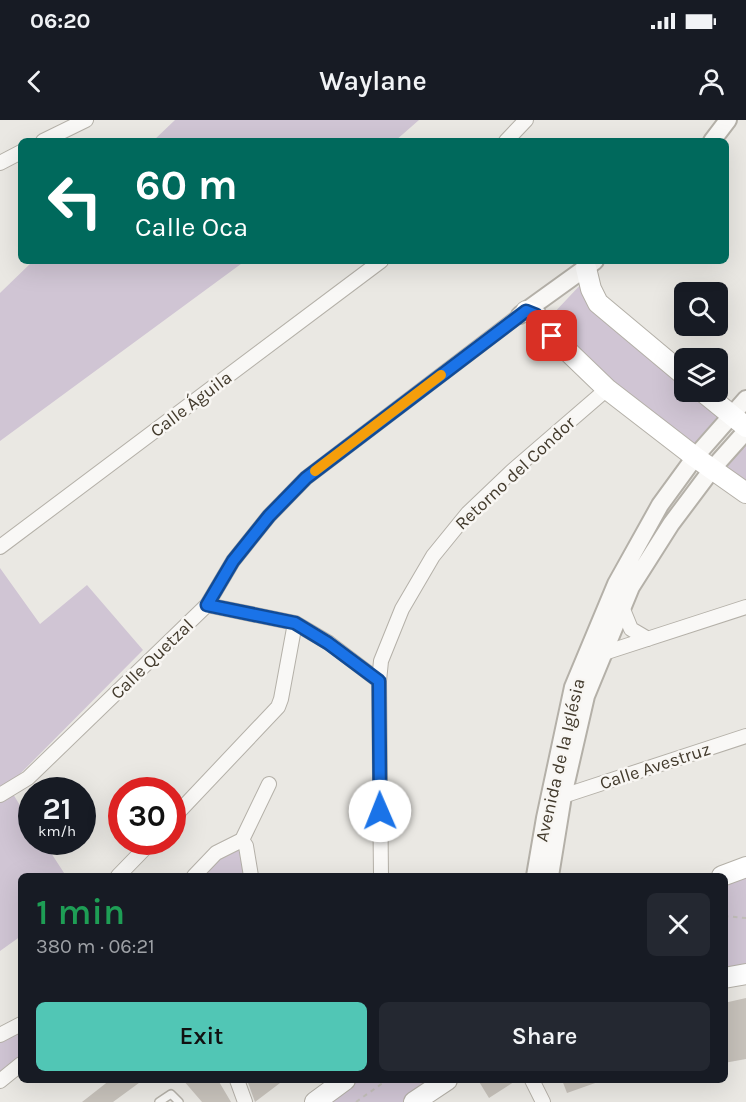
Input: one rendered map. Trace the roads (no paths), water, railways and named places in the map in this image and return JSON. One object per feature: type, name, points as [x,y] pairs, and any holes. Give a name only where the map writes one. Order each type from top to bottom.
[{"type":"main road","points":[[591,264],[591,289],[598,303],[674,367]]},
{"type":"main road","points":[[524,313],[536,315],[552,336],[607,389],[746,493]]},
{"type":"main road","points":[[715,402],[741,424]]},
{"type":"main road","points":[[728,874],[746,867]]},
{"type":"main road","points":[[728,977],[746,974]]},
{"type":"main road","points":[[315,1102],[341,1083]]},
{"type":"main road","points":[[414,1102],[442,1083]]},
{"type":"street","points":[[50,138],[86,120]]},
{"type":"street","points":[[509,138],[526,120]]},
{"type":"street","points":[[714,138],[728,120]]},
{"type":"street","points":[[0,163],[18,154]]},
{"type":"street","name":"Calle Águila","points":[[0,547],[377,264]]},
{"type":"street","name":"Calle Quetzal","points":[[0,795],[28,778],[207,605],[233,561],[269,516],[306,478],[591,264]]},
{"type":"street","name":"Retorno del Condor","points":[[381,873],[379,681],[381,661],[402,609],[433,555],[468,513],[607,389]]},
{"type":"street","points":[[741,424],[746,399]]},
{"type":"street","name":"Avenida de la Iglésia","points":[[536,873],[573,687],[616,584],[660,505],[695,457],[741,424]]},
{"type":"street","name":"Avenida de la Iglésia","points":[[550,873],[563,796],[586,696],[622,607],[631,587],[665,533],[713,468],[741,424]]},
{"type":"street","points":[[207,605],[295,623],[328,643],[379,681]]},
{"type":"street","points":[[622,607],[631,629],[648,639]]},
{"type":"street","points":[[604,653],[746,607]]},
{"type":"street","points":[[186,804],[278,707],[295,623]]},
{"type":"street","name":"Calle Avestruz","points":[[563,796],[746,736]]},
{"type":"street","points":[[197,873],[216,853],[242,840],[268,784]]},
{"type":"street","points":[[242,840],[246,846],[250,873]]},
{"type":"street","points":[[121,873],[138,855]]},
{"type":"street","points":[[0,1035],[18,1026]]},
{"type":"street","points":[[0,1081],[18,1066]]},
{"type":"street","points":[[238,1083],[245,1102]]},
{"type":"street","points":[[534,1083],[543,1102]]},
{"type":"lane","points":[[159,1102],[171,1095],[175,1096],[179,1102]]}]
